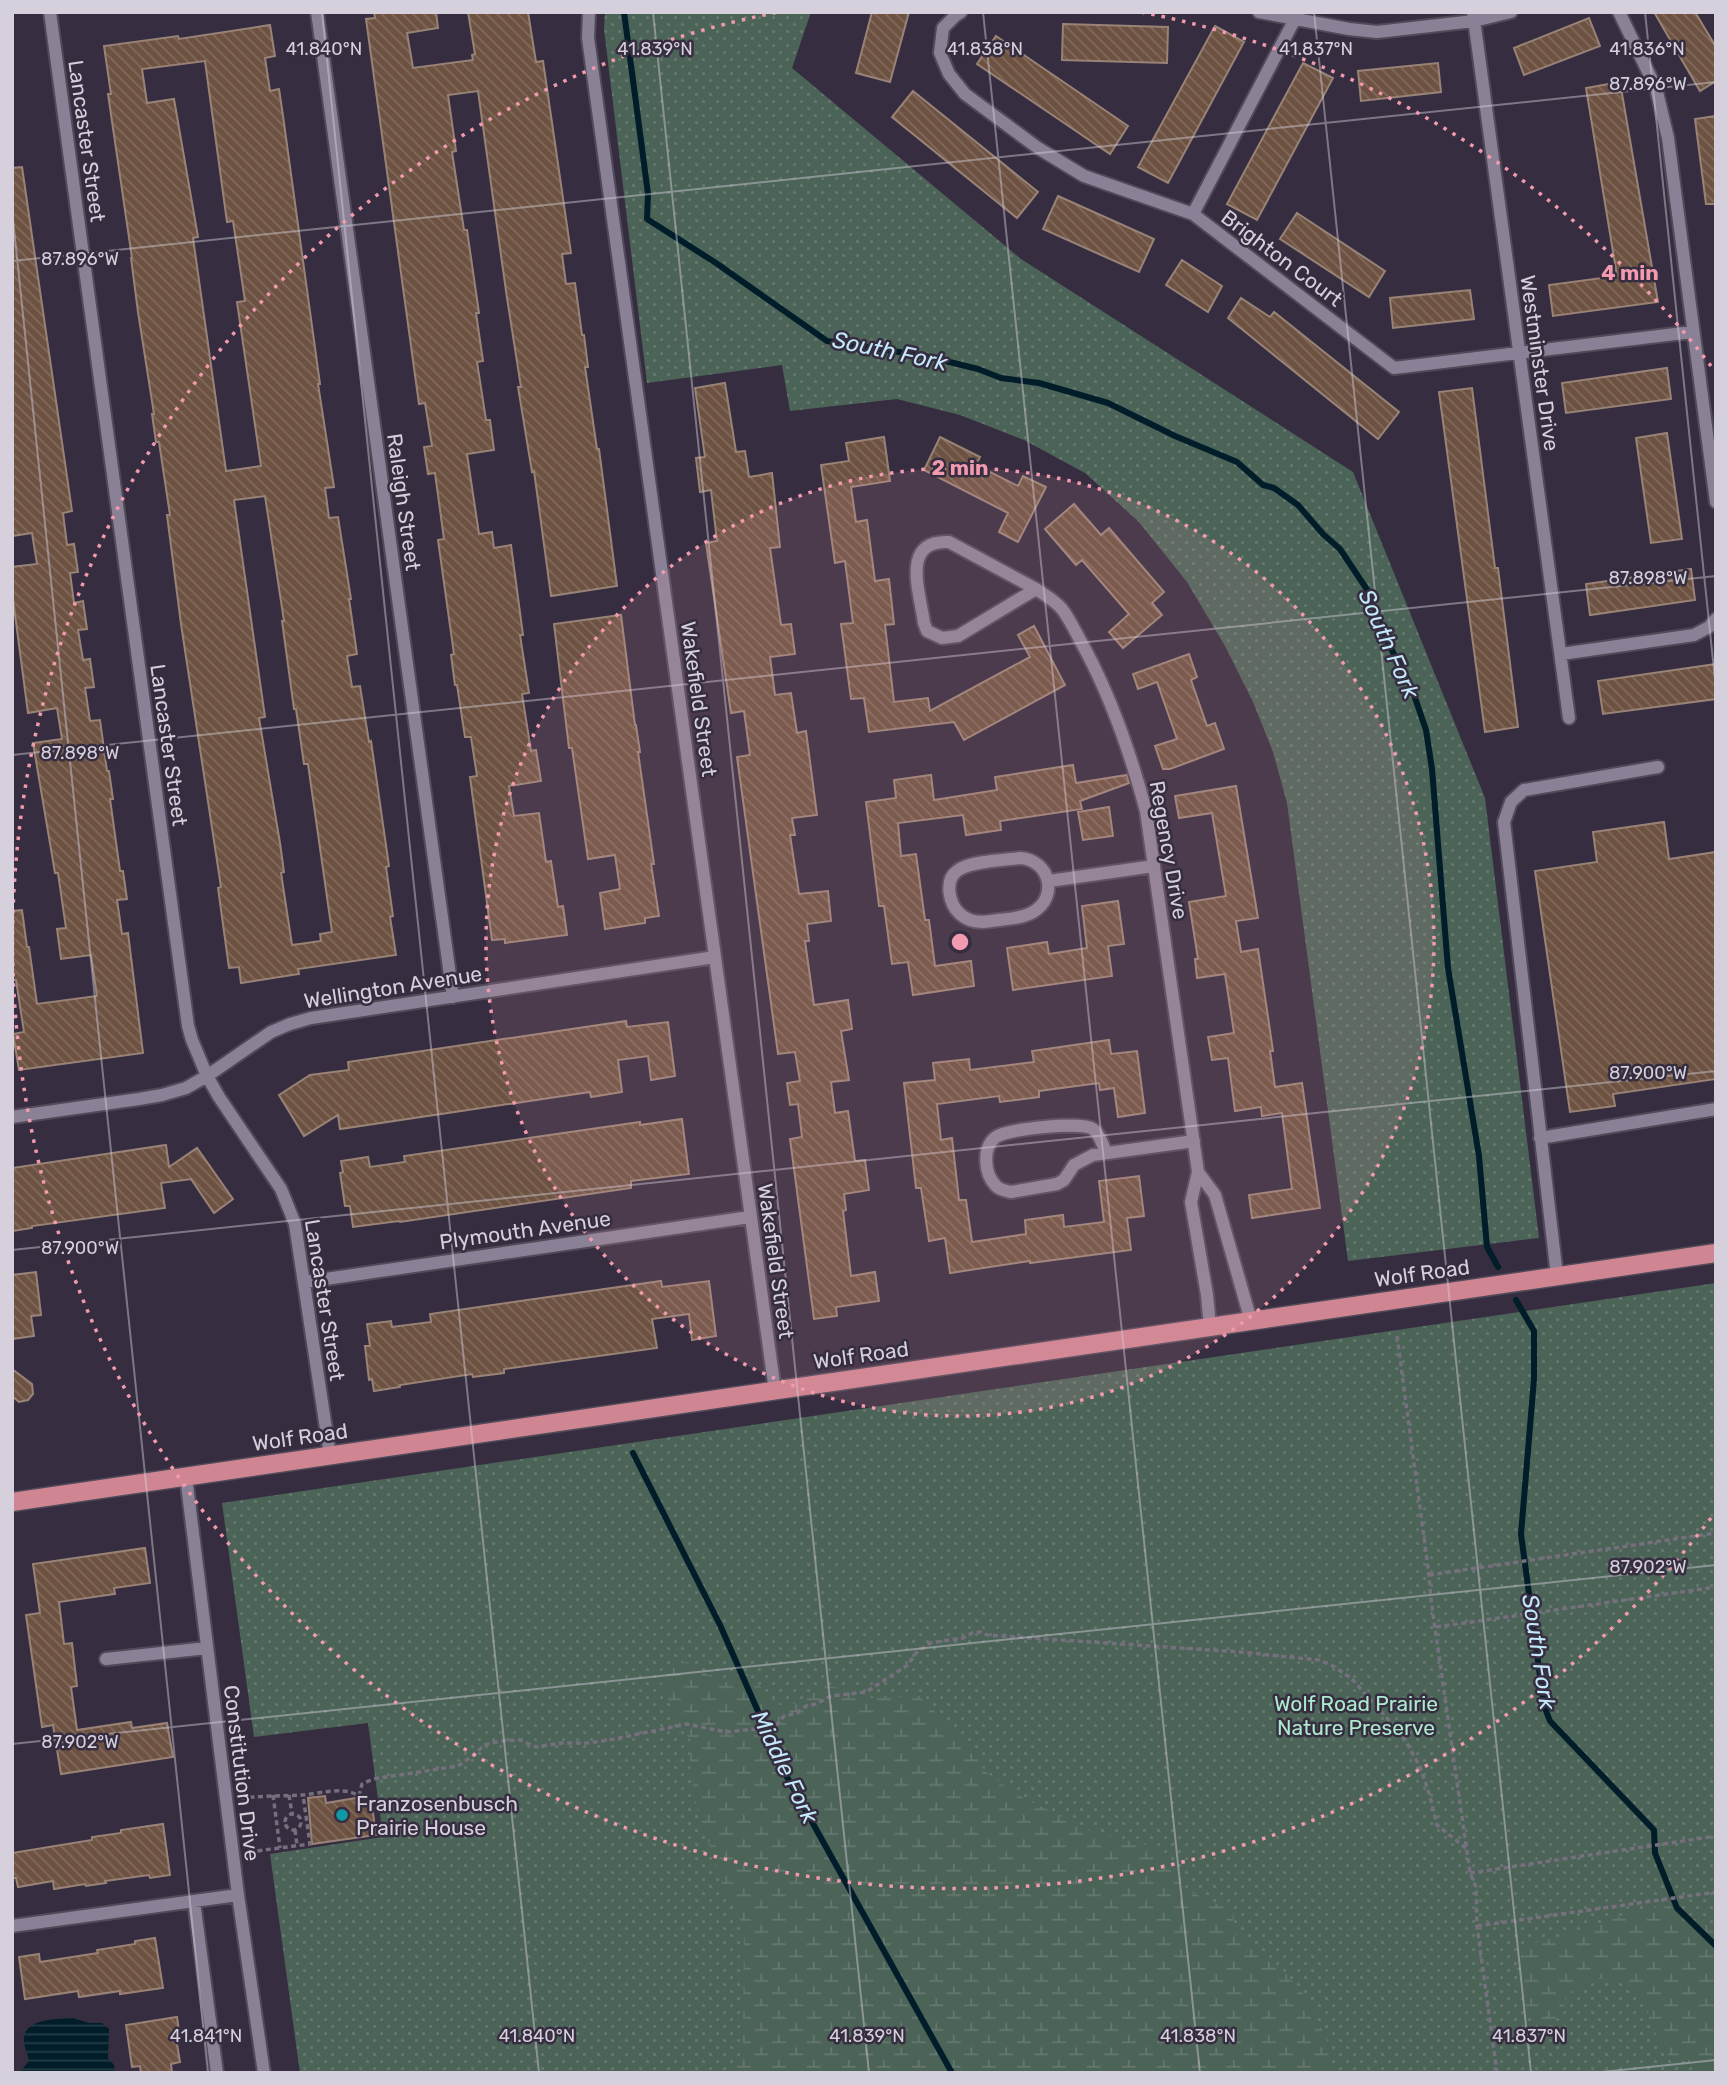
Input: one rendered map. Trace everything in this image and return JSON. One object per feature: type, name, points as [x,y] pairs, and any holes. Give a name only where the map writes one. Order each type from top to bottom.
[{"type":"main road","name":"Wolf Road","points":[[12,1502],[1716,1253]]},
{"type":"street","name":"Lancaster Street","points":[[50,12],[188,1026],[207,1076],[281,1189],[295,1224],[330,1455]]},
{"type":"street","name":"Raleigh Street","points":[[317,12],[453,997]]},
{"type":"street","name":"Wakefield Street","points":[[589,12],[588,37],[775,1391]]},
{"type":"street","name":"Brighton Court","points":[[961,12],[943,29],[940,53],[949,74],[965,94],[1038,148],[1084,176],[1193,214],[1394,368],[1692,332]]},
{"type":"street","points":[[1259,12],[1297,16],[1377,32],[1511,12]]},
{"type":"street","points":[[1619,12],[1656,88],[1668,138],[1716,502]]},
{"type":"street","points":[[1193,214],[1297,16]]},
{"type":"street","name":"Westminster Drive","points":[[1474,17],[1569,719]]},
{"type":"street","name":"Regency Drive","points":[[1036,589],[958,636],[934,636],[927,631],[924,623],[916,570],[917,559],[928,544],[949,542],[1036,589],[1061,608],[1101,680],[1115,712],[1146,811],[1198,1172],[1191,1202],[1210,1327]]},
{"type":"street","points":[[1561,654],[1693,635],[1709,627],[1716,619]]},
{"type":"street","points":[[1557,1276],[1504,821],[1511,803],[1524,790],[1658,767]]},
{"type":"street","points":[[1030,858],[1045,872],[1049,881],[1048,891],[1039,907],[1024,916],[979,923],[962,916],[951,898],[950,879],[956,871],[965,866],[1030,858]]},
{"type":"street","points":[[1049,881],[1154,866]]},
{"type":"street","name":"Wellington Avenue","points":[[12,1117],[162,1095],[186,1088],[271,1032],[290,1024],[332,1014],[715,957]]},
{"type":"street","points":[[1540,1138],[1716,1109]]},
{"type":"street","points":[[1106,1152],[1096,1131],[1088,1126],[1068,1125],[1002,1133],[989,1143],[986,1153],[990,1177],[996,1186],[1011,1192],[1057,1184],[1064,1180],[1074,1165],[1093,1155],[1194,1141]]},
{"type":"street","name":"Regency Drive","points":[[1198,1172],[1215,1195],[1251,1321]]},
{"type":"street","name":"Plymouth Avenue","points":[[305,1282],[750,1217]]},
{"type":"street","name":"Constitution Drive","points":[[186,1477],[238,1895],[264,2073]]},
{"type":"street","points":[[106,1659],[207,1648]]},
{"type":"street","points":[[12,1926],[238,1895]]},
{"type":"street","points":[[194,1902],[217,2073]]},
{"type":"path","points":[[1397,1336],[1470,1873],[1476,1887],[1477,1926],[1497,2073]]},
{"type":"path","points":[[1429,1575],[1716,1533]]},
{"type":"path","points":[[1436,1626],[1716,1587]]},
{"type":"path","points":[[359,1796],[362,1784],[373,1779],[458,1766],[484,1745],[500,1741],[520,1740],[536,1747],[588,1743],[687,1724],[726,1732],[775,1727],[784,1716],[797,1713],[806,1706],[831,1696],[866,1692],[908,1665],[916,1653],[930,1643],[981,1632],[987,1635],[1240,1652],[1319,1660],[1333,1666],[1351,1678],[1402,1736],[1420,1767],[1437,1825],[1467,1849]]},
{"type":"path","points":[[226,1800],[331,1791],[359,1796],[364,1801]]},
{"type":"path","points":[[273,1795],[280,1848]]},
{"type":"path","points":[[289,1795],[292,1814]]},
{"type":"path","points":[[233,1855],[310,1844],[303,1795]]},
{"type":"path","points":[[292,1814],[300,1820],[300,1825],[295,1829],[287,1827],[285,1822],[286,1817],[292,1814]]},
{"type":"path","points":[[295,1829],[296,1845]]},
{"type":"path","points":[[1470,1873],[1716,1836]]},
{"type":"path","points":[[1477,1926],[1716,1892]]},
{"type":"green space","points":[[605,12],[811,12],[792,68],[1021,259],[1353,472],[1485,798],[1539,1238],[1348,1261],[1287,803],[1273,752],[1253,702],[1225,646],[1187,582],[1138,521],[1085,473],[1024,440],[960,415],[897,399],[790,411],[782,365],[647,383],[604,29]]},
{"type":"green space","name":"Wolf Road Prairie Nature Preserve","points":[[1716,1283],[1716,2073],[300,2073],[270,1854],[383,1837],[368,1723],[254,1737],[222,1503]]},
{"type":"green space","points":[[687,1662],[718,1681],[731,1683],[736,1675],[747,1674],[780,1705],[795,1704],[826,1686],[850,1689],[872,1698],[919,1696],[965,1742],[986,1772],[1014,1793],[1097,1834],[1156,1847],[1169,1860],[1184,1889],[1224,1907],[1234,1915],[1232,1932],[1280,1967],[1307,1998],[1329,2045],[1331,2073],[728,2073],[743,2058],[744,1928],[724,1890],[711,1846],[700,1826],[690,1765],[691,1741],[675,1717],[660,1678],[663,1668]]},
{"type":"green space","points":[[1664,1905],[1704,1921],[1716,1934],[1716,2073],[1705,2073],[1696,2064],[1670,2058],[1650,2024],[1646,1999],[1621,1982],[1590,1977],[1566,1996],[1563,2014],[1544,2026],[1523,2003],[1516,1970],[1531,1943],[1569,1935]]},
{"type":"water","points":[[73,2018],[89,2023],[102,2023],[109,2029],[108,2058],[114,2065],[115,2073],[19,2073],[29,2061],[24,2041],[26,2031],[36,2023]]},
{"type":"building","points":[[374,12],[436,12],[438,28],[407,33],[413,68],[473,60],[472,55],[475,54],[468,12],[528,12],[536,62],[543,61],[571,253],[562,254],[566,284],[575,283],[584,335],[588,367],[585,367],[617,586],[551,596],[534,471],[532,472],[518,387],[521,387],[478,91],[448,95],[456,151],[452,152],[479,313],[476,313],[483,361],[477,362],[486,420],[490,420],[494,450],[467,454],[479,534],[492,532],[494,548],[511,545],[529,693],[522,694],[531,751],[536,750],[541,781],[509,786],[514,816],[539,813],[546,862],[551,861],[558,907],[563,906],[567,935],[505,943],[505,939],[492,940],[470,777],[477,776],[471,737],[465,737],[455,685],[451,655],[454,654],[438,540],[444,539],[435,473],[428,474],[424,447],[432,446],[425,403],[419,404],[366,19],[375,18]]},
{"type":"building","points":[[872,12],[909,12],[890,82],[856,73]]},
{"type":"building","points":[[1654,12],[1695,12],[1716,47],[1716,81],[1700,91]]},
{"type":"building","points":[[1589,18],[1600,46],[1524,75],[1514,48]]},
{"type":"building","points":[[1063,24],[1168,27],[1167,63],[1062,60]]},
{"type":"building","points":[[270,25],[275,56],[265,58],[270,91],[279,89],[283,116],[334,487],[325,488],[329,518],[338,517],[351,599],[357,654],[347,656],[352,687],[360,686],[369,742],[371,741],[389,866],[386,867],[396,955],[298,969],[299,974],[241,983],[239,967],[229,968],[218,888],[221,887],[181,624],[167,515],[170,515],[152,414],[108,94],[111,94],[104,46],[178,36],[179,39]],"holes":[[[205,61],[227,222],[233,221],[245,301],[237,302],[261,466],[226,471],[193,238],[198,237],[174,99],[147,103],[142,69]],[[265,496],[294,709],[304,764],[308,764],[332,932],[320,934],[321,941],[292,945],[281,873],[284,872],[280,843],[259,718],[265,717],[234,500]]]},
{"type":"building","points":[[1215,26],[1244,42],[1168,183],[1138,167]]},
{"type":"building","points":[[996,36],[1128,126],[1110,154],[977,64]]},
{"type":"building","points":[[1303,63],[1333,78],[1257,220],[1227,204]]},
{"type":"building","points":[[1438,63],[1441,92],[1361,101],[1358,71]]},
{"type":"building","points":[[1620,82],[1658,302],[1553,316],[1549,285],[1617,276],[1586,88]]},
{"type":"building","points":[[913,91],[1038,192],[1017,218],[892,117]]},
{"type":"building","points":[[1716,116],[1716,204],[1706,204],[1695,119]]},
{"type":"building","points":[[22,167],[72,511],[63,513],[67,545],[74,544],[78,572],[70,573],[74,603],[83,601],[87,629],[78,630],[83,660],[90,659],[94,687],[85,688],[90,721],[100,720],[109,771],[120,871],[123,871],[127,899],[117,900],[122,934],[128,933],[143,1053],[19,1070],[13,1034],[24,1032],[16,980],[12,980],[12,911],[22,910],[37,1004],[97,996],[91,955],[61,959],[57,929],[66,928],[33,743],[62,739],[57,708],[28,713],[12,592],[12,567],[37,564],[32,533],[12,536],[12,168]]},
{"type":"building","points":[[1058,196],[1154,239],[1139,272],[1043,229]]},
{"type":"building","points":[[1297,213],[1385,271],[1369,297],[1280,239]]},
{"type":"building","points":[[1182,260],[1222,286],[1208,312],[1166,285]]},
{"type":"building","points":[[1470,290],[1474,319],[1393,328],[1390,298]]},
{"type":"building","points":[[1241,298],[1270,317],[1274,312],[1399,412],[1378,439],[1228,318]]},
{"type":"building","points":[[1667,368],[1671,399],[1566,413],[1562,383]]},
{"type":"building","points":[[725,383],[736,452],[745,451],[749,477],[772,473],[780,547],[770,548],[781,625],[791,624],[795,654],[770,657],[775,695],[791,693],[797,733],[806,731],[817,815],[792,818],[795,835],[790,835],[799,894],[828,891],[831,921],[807,924],[809,941],[805,941],[814,1005],[848,1000],[852,1029],[841,1031],[849,1080],[831,1082],[835,1113],[848,1111],[855,1161],[865,1160],[869,1190],[844,1194],[846,1210],[843,1211],[851,1276],[875,1272],[879,1301],[836,1307],[837,1316],[814,1319],[790,1139],[802,1137],[798,1104],[790,1105],[787,1083],[800,1081],[795,1052],[778,1054],[737,757],[750,755],[744,711],[731,713],[706,543],[717,541],[711,490],[700,492],[696,458],[705,457],[695,388]]},
{"type":"building","points":[[1472,388],[1518,727],[1485,732],[1439,392]]},
{"type":"building","points":[[1667,433],[1682,539],[1651,543],[1636,438]]},
{"type":"building","points":[[884,437],[890,481],[851,487],[856,522],[867,520],[875,581],[889,579],[894,624],[885,625],[894,702],[928,698],[930,711],[1030,657],[1018,635],[1034,626],[1065,685],[964,740],[954,722],[869,732],[864,698],[851,699],[841,624],[853,623],[845,561],[835,563],[821,465],[849,461],[846,443]]},
{"type":"building","points":[[940,437],[980,457],[976,465],[1018,486],[1023,476],[1046,487],[1018,542],[999,532],[1008,513],[924,470]]},
{"type":"building","points":[[1074,504],[1101,535],[1109,528],[1164,592],[1152,603],[1162,615],[1123,648],[1109,632],[1129,614],[1082,560],[1076,565],[1045,529]]},
{"type":"building","points":[[1691,569],[1695,600],[1590,615],[1586,584]]},
{"type":"building","points":[[621,615],[659,916],[645,918],[645,923],[605,929],[600,893],[620,889],[615,855],[588,859],[572,748],[569,748],[554,624]]},
{"type":"building","points":[[1189,654],[1197,677],[1191,680],[1207,726],[1215,723],[1224,749],[1170,769],[1163,769],[1155,746],[1177,739],[1157,682],[1138,689],[1133,674]]},
{"type":"building","points":[[1716,664],[1716,699],[1603,714],[1598,681]]},
{"type":"building","points":[[1073,765],[1076,783],[1127,775],[1129,783],[1080,801],[1082,809],[1000,821],[1001,830],[966,835],[963,815],[898,823],[901,856],[916,854],[925,920],[929,920],[935,966],[971,961],[974,986],[913,995],[908,962],[892,964],[884,906],[879,906],[866,802],[896,798],[894,780],[931,775],[934,800],[997,790],[995,777]]},
{"type":"building","points":[[1236,786],[1258,918],[1236,921],[1241,952],[1258,949],[1273,1051],[1270,1051],[1275,1087],[1302,1083],[1320,1208],[1252,1218],[1249,1195],[1292,1189],[1282,1113],[1262,1116],[1261,1107],[1235,1111],[1228,1058],[1212,1060],[1208,1037],[1234,1033],[1225,974],[1197,978],[1195,959],[1198,959],[1189,902],[1226,896],[1212,813],[1179,818],[1175,796]]},
{"type":"building","points":[[1109,807],[1113,836],[1083,840],[1078,812]]},
{"type":"building","points":[[1664,822],[1669,859],[1716,852],[1716,1079],[1613,1094],[1615,1106],[1570,1112],[1535,871],[1597,862],[1593,832]]},
{"type":"building","points":[[1118,901],[1124,944],[1108,946],[1112,976],[1013,990],[1007,948],[1047,942],[1049,954],[1087,948],[1082,906]]},
{"type":"building","points":[[626,1021],[627,1027],[668,1022],[675,1076],[651,1080],[648,1056],[618,1060],[622,1092],[591,1097],[590,1092],[340,1129],[338,1115],[304,1136],[279,1095],[310,1075],[349,1070],[348,1062]]},
{"type":"building","points":[[1109,1040],[1111,1054],[1137,1051],[1145,1113],[1118,1117],[1114,1088],[1100,1090],[1099,1083],[1039,1091],[1039,1097],[1000,1102],[999,1096],[937,1104],[941,1140],[952,1138],[959,1200],[966,1200],[972,1242],[1026,1234],[1025,1220],[1063,1215],[1064,1227],[1104,1222],[1099,1181],[1139,1176],[1144,1216],[1127,1218],[1131,1250],[950,1273],[945,1238],[929,1241],[921,1188],[916,1188],[904,1083],[935,1080],[933,1063],[969,1059],[970,1070],[1034,1062],[1032,1051]]},
{"type":"building","points":[[682,1119],[689,1174],[631,1181],[631,1188],[353,1227],[350,1206],[345,1206],[341,1161],[368,1157],[370,1167],[405,1162],[404,1156],[640,1122],[640,1125]]},
{"type":"building","points":[[166,1145],[169,1167],[197,1148],[233,1199],[214,1213],[191,1179],[161,1183],[165,1208],[12,1231],[12,1168]]},
{"type":"building","points":[[36,1272],[41,1315],[31,1316],[34,1336],[12,1339],[12,1275]]},
{"type":"building","points":[[661,1281],[662,1287],[709,1281],[716,1336],[692,1340],[689,1314],[652,1319],[657,1348],[504,1369],[504,1373],[473,1377],[472,1374],[374,1391],[372,1379],[369,1380],[365,1346],[370,1346],[367,1324],[391,1321],[392,1327],[431,1322],[430,1314]]},
{"type":"building","points":[[12,1369],[32,1384],[33,1394],[28,1400],[19,1402],[12,1396]]},
{"type":"building","points":[[145,1548],[150,1583],[114,1588],[115,1594],[59,1602],[64,1644],[72,1643],[77,1686],[71,1687],[77,1730],[131,1722],[132,1728],[167,1723],[173,1757],[61,1774],[53,1725],[42,1727],[26,1615],[40,1613],[33,1564]]},
{"type":"building","name":"Franzosenbusch Prairie House","points":[[325,1796],[326,1803],[356,1798],[356,1803],[367,1802],[368,1806],[372,1805],[376,1835],[312,1844],[308,1798]]},
{"type":"building","points":[[163,1824],[170,1875],[150,1878],[149,1875],[54,1889],[53,1881],[18,1887],[16,1878],[12,1878],[12,1853],[92,1840],[92,1837],[121,1833],[121,1830]]},
{"type":"building","points":[[155,1938],[163,1988],[79,1997],[78,1991],[25,1999],[19,1957],[39,1954],[40,1962],[98,1953],[97,1950]]},
{"type":"building","points":[[177,2017],[180,2038],[176,2038],[180,2062],[171,2064],[172,2073],[141,2073],[140,2066],[132,2067],[126,2025]]},
{"type":"waterway","name":"South Fork","points":[[624,12],[648,194],[647,219],[716,263],[827,341],[925,356],[978,369],[1001,378],[1039,383],[1108,403],[1175,436],[1237,462],[1263,485],[1274,488],[1298,505],[1340,549],[1368,591],[1388,643],[1411,686],[1426,730],[1432,769],[1448,968],[1479,1156],[1487,1247],[1498,1267]]},
{"type":"waterway","name":"South Fork","points":[[1516,1300],[1534,1331],[1534,1379],[1521,1534],[1544,1706],[1550,1721],[1654,1830],[1655,1853],[1677,1908],[1716,1946]]},
{"type":"waterway","name":"Middle Fork","points":[[633,1453],[720,1625],[787,1777],[952,2073]]},
{"type":"place","name":"Franzosenbusch Prairie House","points":[[342,1815]]}]
